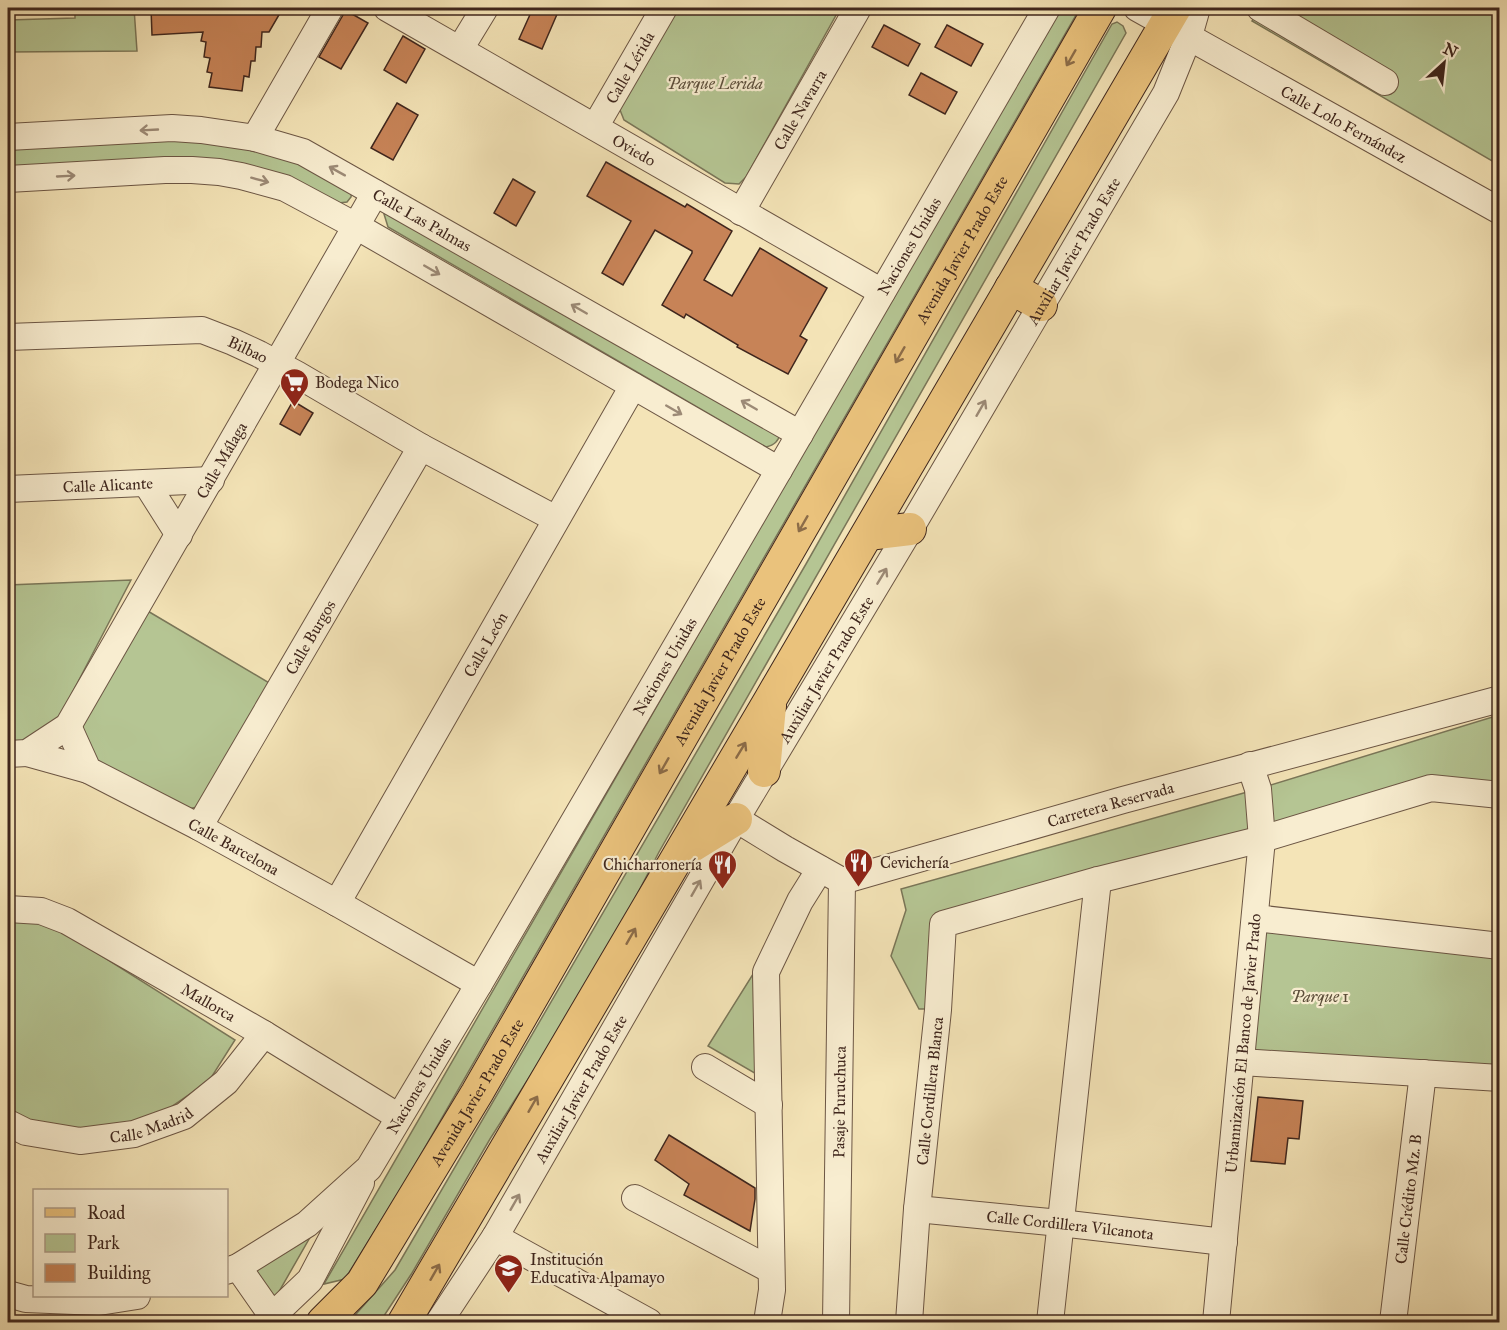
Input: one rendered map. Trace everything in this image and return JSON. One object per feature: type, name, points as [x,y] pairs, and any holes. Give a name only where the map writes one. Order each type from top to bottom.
[{"type":"main road","name":"Avenida Javier Prado Este","points":[[323,1323],[362,1283],[477,1093],[1100,8]]},
{"type":"main road","points":[[417,1319],[678,855],[1011,288],[1176,22]]},
{"type":"main road","points":[[1011,288],[1041,305]]},
{"type":"main road","points":[[868,534],[910,529]]},
{"type":"main road","points":[[764,771],[770,700]]},
{"type":"main road","points":[[678,855],[736,819]]},
{"type":"street","points":[[255,138],[330,8]]},
{"type":"street","name":"Oviedo","points":[[387,8],[882,292]]},
{"type":"street","points":[[460,50],[485,8]]},
{"type":"street","name":"Calle Lérida","points":[[595,127],[664,8]]},
{"type":"street","name":"Calle Navarra","points":[[741,212],[858,8]]},
{"type":"street","name":"Naciones Unidas","points":[[232,1269],[307,1224],[369,1168],[479,984],[1047,8]]},
{"type":"street","points":[[1137,8],[1176,22]]},
{"type":"street","name":"Auxiliar Javier Prado Este","points":[[417,1319],[495,1237],[764,771],[910,529],[1166,93],[1176,22],[1197,8]]},
{"type":"street","points":[[1260,8],[1385,82]]},
{"type":"street","name":"Calle Lolo Fernández","points":[[1176,22],[1500,211]]},
{"type":"street","name":"Calle Las Palmas","points":[[8,137],[172,128],[255,138],[303,152],[800,434]]},
{"type":"street","points":[[8,179],[192,170],[263,180],[285,188],[357,226],[779,470]]},
{"type":"street","name":"Calle Málaga","points":[[69,726],[375,193]]},
{"type":"street","name":"Bilbao","points":[[8,337],[202,330],[233,342],[277,364],[421,447],[556,519]]},
{"type":"street","name":"Calle León","points":[[337,903],[633,386]]},
{"type":"street","name":"Calle Burgos","points":[[199,827],[421,447]]},
{"type":"street","name":"Calle Alicante","points":[[8,489],[211,480]]},
{"type":"street","points":[[146,483],[179,535]]},
{"type":"street","name":"Carretera Reservada","points":[[842,881],[1250,765],[1500,699]]},
{"type":"street","points":[[17,753],[69,726],[88,770]]},
{"type":"street","name":"Calle Barcelona","points":[[17,753],[88,770],[199,827],[479,984]]},
{"type":"street","name":"Urbannización El Banco de Javier Prado","points":[[1216,1323],[1262,839],[1258,789],[1250,765]]},
{"type":"street","points":[[1050,1323],[1098,880],[1262,839],[1431,788],[1500,795]]},
{"type":"street","points":[[736,819],[842,881]]},
{"type":"street","points":[[767,1323],[772,1290],[766,972],[800,901],[820,869]]},
{"type":"street","name":"Calle Cordillera Blanca","points":[[909,1323],[917,1209],[938,1010],[943,924],[1098,880]]},
{"type":"street","name":"Pasaje Puruchuca","points":[[836,1323],[842,881]]},
{"type":"street","name":"Mallorca","points":[[8,909],[41,911],[67,921],[264,1034],[399,1117]]},
{"type":"street","points":[[1255,918],[1500,946]]},
{"type":"street","name":"Calle Madrid","points":[[8,1123],[26,1132],[80,1141],[134,1134],[184,1116],[226,1082],[264,1034]]},
{"type":"street","points":[[1241,1062],[1500,1078]]},
{"type":"street","points":[[705,1067],[769,1105]]},
{"type":"street","name":"Calle Crédito Mz. B","points":[[1393,1323],[1423,1073]]},
{"type":"street","points":[[232,1269],[269,1320],[310,1280],[369,1168]]},
{"type":"street","points":[[635,1198],[771,1270]]},
{"type":"street","name":"Calle Cordillera Vilcanota","points":[[917,1209],[1224,1242]]},
{"type":"street","points":[[495,1237],[649,1323]]},
{"type":"street","points":[[8,1294],[27,1299],[99,1302],[131,1297]]},
{"type":"green space","points":[[75,8],[134,8],[137,51],[8,52],[8,20],[75,18]]},
{"type":"green space","name":"Parque Lerida","points":[[676,8],[840,8],[746,177],[739,184],[725,183],[624,120],[620,110],[621,101]]},
{"type":"green space","points":[[1059,8],[1080,8],[405,1182],[345,1279],[324,1284]]},
{"type":"green space","points":[[1260,8],[1499,8],[1499,165],[1252,21]]},
{"type":"green space","points":[[1117,22],[1123,26],[1126,33],[659,852],[572,1010],[490,1139],[412,1273],[380,1322],[349,1322],[395,1270],[806,564],[1112,24]]},
{"type":"green space","points":[[119,139],[225,141],[279,154],[352,189],[351,197],[347,202],[339,203],[285,181],[8,168],[8,145]]},
{"type":"green space","points":[[386,210],[781,433],[779,438],[774,444],[766,447],[388,227],[384,214]]},
{"type":"green space","points":[[131,580],[56,724],[41,738],[8,745],[8,585]]},
{"type":"green space","points":[[146,610],[271,684],[197,807],[184,810],[94,765],[81,728]]},
{"type":"green space","points":[[1499,715],[1499,794],[1431,788],[945,925],[937,1009],[919,1009],[891,956],[906,910],[901,889],[1258,789]]},
{"type":"green space","name":"Parque 1","points":[[1255,918],[1499,946],[1499,1078],[1241,1061]]},
{"type":"green space","points":[[8,922],[48,922],[235,1040],[209,1081],[162,1113],[106,1128],[55,1128],[8,1113]]},
{"type":"green space","points":[[760,963],[758,1075],[708,1046]]},
{"type":"green space","points":[[316,1227],[273,1302],[253,1271]]},
{"type":"building","points":[[151,8],[283,8],[269,32],[262,32],[261,47],[256,47],[255,61],[251,61],[249,77],[244,76],[242,91],[209,87],[212,73],[207,72],[210,58],[204,57],[206,42],[201,41],[203,32],[152,35]]},
{"type":"building","points":[[533,8],[547,8],[558,12],[542,49],[519,39]]},
{"type":"building","points":[[345,10],[368,23],[341,69],[319,57]]},
{"type":"building","points":[[884,25],[920,44],[908,66],[872,47]]},
{"type":"building","points":[[947,25],[983,44],[971,66],[935,47]]},
{"type":"building","points":[[403,36],[425,49],[406,83],[384,70]]},
{"type":"building","points":[[921,73],[957,92],[945,114],[909,95]]},
{"type":"building","points":[[397,103],[418,115],[393,160],[371,148]]},
{"type":"building","points":[[606,162],[685,207],[687,204],[732,231],[704,280],[732,296],[760,248],[827,288],[800,336],[807,340],[788,374],[737,347],[738,345],[686,314],[684,318],[662,305],[692,251],[655,230],[623,285],[602,273],[631,221],[587,196]]},
{"type":"building","points":[[513,179],[535,192],[516,226],[494,213]]},
{"type":"building","points":[[293,401],[313,413],[300,435],[280,424]]},
{"type":"building","points":[[1258,1097],[1303,1101],[1299,1139],[1288,1138],[1285,1164],[1251,1161]]},
{"type":"building","points":[[669,1135],[755,1188],[750,1231],[684,1195],[689,1184],[655,1160]]},
{"type":"place","name":"Bodega Nico","points":[[294,408]]},
{"type":"place","name":"Cevichería","points":[[859,888]]},
{"type":"place","name":"Chicharronería","points":[[723,890]]},
{"type":"place","name":"Institución Educativa Alpamayo","points":[[509,1294]]}]
